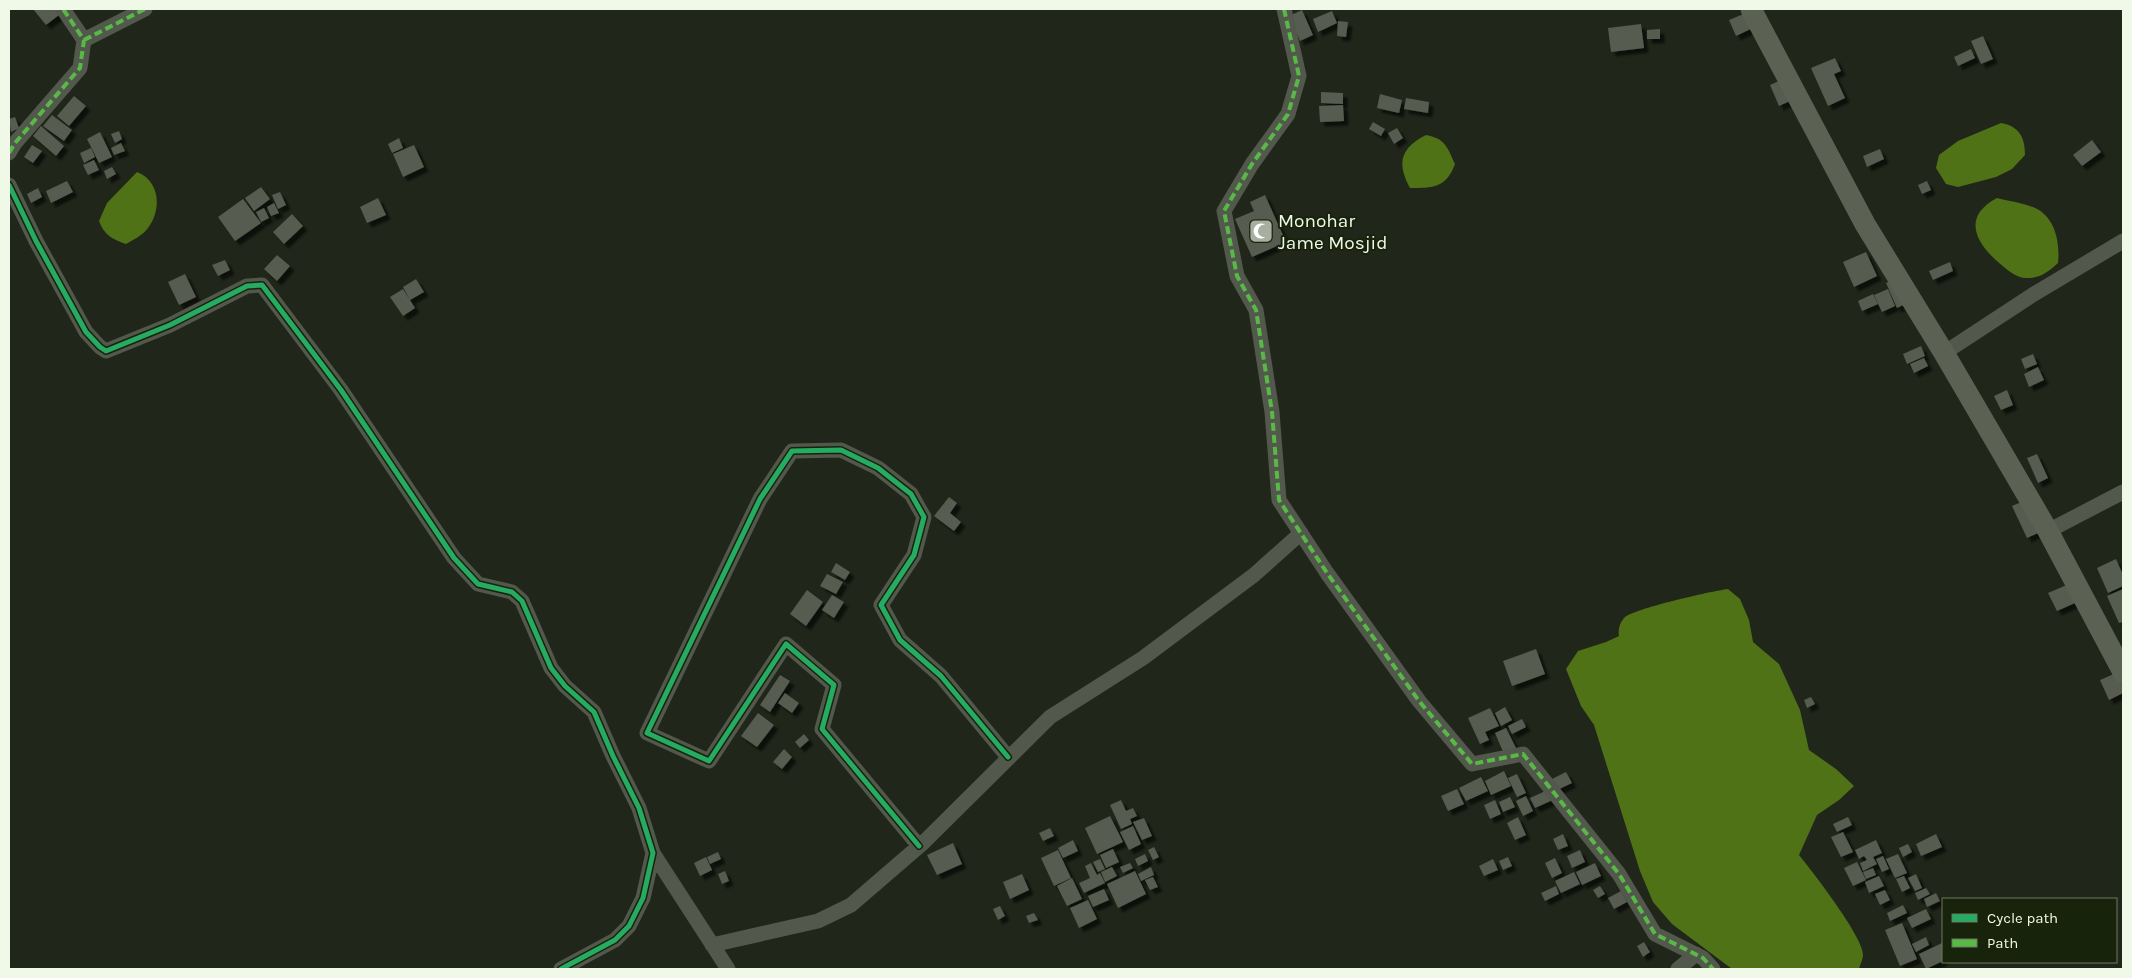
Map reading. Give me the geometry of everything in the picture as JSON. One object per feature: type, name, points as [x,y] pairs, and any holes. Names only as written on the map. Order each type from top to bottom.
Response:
[{"type":"street","points":[[9,153],[14,143],[80,68],[84,40],[63,9]]},
{"type":"street","points":[[84,40],[145,9]]},
{"type":"street","points":[[1284,9],[1299,76],[1288,114],[1252,164],[1224,211],[1237,276],[1256,310],[1272,412],[1279,500],[1327,573],[1419,700],[1472,764],[1524,754],[1619,874],[1655,934],[1703,958],[1713,969]]},
{"type":"street","points":[[1751,9],[1865,224],[1944,353],[2048,531],[2123,672]]},
{"type":"street","points":[[9,185],[86,332],[106,351],[170,324],[247,286],[262,285],[341,390],[454,558],[478,584],[512,592],[522,601],[550,668],[565,686],[594,712],[639,808],[654,853],[728,969]]},
{"type":"street","points":[[1944,353],[2034,294],[2123,241]]},
{"type":"street","points":[[919,846],[822,729],[834,684],[786,644],[709,761],[647,733],[760,500],[792,452],[841,450],[878,468],[911,494],[924,517],[914,555],[881,606],[900,640],[941,676],[1008,757]]},
{"type":"street","points":[[2048,531],[2123,492]]},
{"type":"street","points":[[712,945],[818,921],[851,905],[919,846],[1050,717],[1143,658],[1254,575],[1301,533]]},
{"type":"street","points":[[561,969],[615,940],[629,926],[642,898],[654,853]]},
{"type":"street","points":[[1678,969],[1696,954]]},
{"type":"shaded area","points":[[2001,123],[2007,124],[2020,133],[2024,143],[2025,155],[2012,169],[1996,177],[1958,187],[1946,184],[1936,168],[1939,155],[1958,141]]},
{"type":"shaded area","points":[[1426,135],[1442,141],[1448,148],[1455,164],[1447,178],[1438,185],[1425,188],[1410,188],[1403,171],[1403,157],[1411,145]]},
{"type":"shaded area","points":[[137,172],[145,176],[150,182],[154,189],[157,204],[148,228],[141,235],[126,244],[109,236],[103,230],[99,221],[107,203]]},
{"type":"shaded area","points":[[1997,198],[2025,204],[2045,215],[2056,234],[2058,263],[2041,275],[2033,278],[2024,278],[2012,273],[1990,254],[1978,237],[1976,221],[1979,213],[1986,205]]},
{"type":"shaded area","points":[[1728,589],[1740,599],[1749,620],[1753,642],[1779,664],[1800,710],[1809,750],[1836,769],[1854,786],[1839,800],[1817,815],[1799,855],[1847,920],[1855,934],[1863,955],[1859,969],[1732,969],[1672,924],[1653,902],[1640,871],[1594,725],[1581,706],[1566,669],[1578,651],[1619,636],[1621,622],[1630,614],[1673,601]]},
{"type":"building","points":[[33,9],[55,9],[59,15],[46,25]]},
{"type":"building","points":[[1302,10],[1313,35],[1300,41],[1289,16]]},
{"type":"building","points":[[1332,11],[1337,23],[1318,32],[1313,19]]},
{"type":"building","points":[[1751,11],[1757,26],[1736,36],[1729,20]]},
{"type":"building","points":[[1338,21],[1348,22],[1346,37],[1337,36]]},
{"type":"building","points":[[1641,24],[1644,48],[1611,52],[1608,28]]},
{"type":"building","points":[[1660,29],[1660,39],[1647,39],[1647,30]]},
{"type":"building","points":[[1983,36],[1993,59],[1981,64],[1971,41]]},
{"type":"building","points":[[1971,49],[1975,58],[1958,66],[1954,57]]},
{"type":"building","points":[[1835,58],[1841,71],[1834,74],[1845,98],[1828,106],[1811,68]]},
{"type":"building","points":[[1792,75],[1801,96],[1779,106],[1770,85]]},
{"type":"building","points":[[1321,92],[1343,93],[1343,104],[1321,103]]},
{"type":"building","points":[[1380,94],[1402,100],[1399,113],[1377,108]]},
{"type":"building","points":[[74,96],[86,106],[69,126],[57,116]]},
{"type":"building","points":[[1406,98],[1429,102],[1428,113],[1404,109]]},
{"type":"building","points":[[1343,105],[1344,121],[1320,122],[1319,106]]},
{"type":"building","points":[[52,115],[72,130],[64,141],[43,126]]},
{"type":"building","points":[[15,117],[19,128],[11,132],[9,119]]},
{"type":"building","points":[[1373,122],[1385,129],[1381,136],[1369,129]]},
{"type":"building","points":[[41,126],[64,146],[56,156],[33,136]]},
{"type":"building","points":[[1397,128],[1403,138],[1394,144],[1388,133]]},
{"type":"building","points":[[119,131],[122,139],[115,143],[111,134]]},
{"type":"building","points":[[100,132],[112,157],[99,163],[87,139]]},
{"type":"building","points":[[399,138],[403,148],[392,153],[388,144]]},
{"type":"building","points":[[2092,140],[2101,152],[2082,166],[2073,155]]},
{"type":"building","points":[[121,143],[125,151],[114,155],[111,148]]},
{"type":"building","points":[[32,145],[42,151],[33,163],[24,157]]},
{"type":"building","points":[[414,145],[424,167],[403,177],[393,154]]},
{"type":"building","points":[[91,148],[95,157],[84,163],[80,153]]},
{"type":"building","points":[[1880,149],[1884,159],[1867,167],[1863,156]]},
{"type":"building","points":[[94,160],[99,170],[88,175],[83,165]]},
{"type":"building","points":[[112,167],[116,174],[107,179],[104,171]]},
{"type":"building","points":[[67,181],[73,192],[51,203],[46,191]]},
{"type":"building","points":[[1927,181],[1931,190],[1922,194],[1918,185]]},
{"type":"building","points":[[261,187],[270,199],[254,211],[245,198]]},
{"type":"building","points":[[38,188],[42,197],[31,203],[27,194]]},
{"type":"building","points":[[280,192],[286,205],[278,209],[272,195]]},
{"type":"building","name":"Monohar Jame Mosjid","points":[[1265,195],[1286,242],[1252,257],[1235,219],[1254,211],[1250,202]]},
{"type":"building","points":[[378,198],[386,215],[367,223],[360,207]]},
{"type":"building","points":[[243,199],[261,223],[235,241],[218,217]]},
{"type":"building","points":[[274,203],[279,213],[271,216],[267,207]]},
{"type":"building","points":[[264,208],[269,218],[261,222],[256,212]]},
{"type":"building","points":[[292,214],[303,226],[284,244],[273,232]]},
{"type":"building","points":[[1866,252],[1877,276],[1854,287],[1843,262]]},
{"type":"building","points":[[277,255],[290,266],[277,281],[264,269]]},
{"type":"building","points":[[225,260],[230,270],[218,276],[212,265]]},
{"type":"building","points":[[1950,262],[1953,271],[1933,280],[1929,271]]},
{"type":"building","points":[[185,274],[196,297],[179,305],[168,282]]},
{"type":"building","points":[[1903,275],[1914,300],[1897,308],[1886,283]]},
{"type":"building","points":[[416,279],[424,292],[410,300],[403,287]]},
{"type":"building","points":[[403,289],[415,308],[403,316],[390,297]]},
{"type":"building","points":[[1888,289],[1895,306],[1882,312],[1874,295]]},
{"type":"building","points":[[1873,294],[1878,304],[1862,311],[1858,301]]},
{"type":"building","points":[[1921,346],[1925,356],[1907,364],[1903,354]]},
{"type":"building","points":[[2033,354],[2037,364],[2025,369],[2021,359]]},
{"type":"building","points":[[1924,358],[1928,366],[1914,373],[1910,364]]},
{"type":"building","points":[[2038,367],[2044,380],[2029,387],[2024,374]]},
{"type":"building","points":[[2007,390],[2013,405],[2001,410],[1994,396]]},
{"type":"building","points":[[2037,454],[2048,478],[2038,483],[2027,458]]},
{"type":"building","points":[[949,497],[957,503],[950,513],[961,522],[954,531],[934,516]]},
{"type":"building","points":[[2033,497],[2047,529],[2027,538],[2012,506]]},
{"type":"building","points":[[2116,559],[2123,575],[2123,586],[2108,593],[2097,568]]},
{"type":"building","points":[[836,563],[850,572],[845,580],[831,572]]},
{"type":"building","points":[[827,574],[843,582],[836,594],[820,586]]},
{"type":"building","points":[[2076,581],[2084,599],[2057,611],[2048,593]]},
{"type":"building","points":[[2123,589],[2123,622],[2119,623],[2107,596]]},
{"type":"building","points":[[807,590],[823,602],[806,626],[790,614]]},
{"type":"building","points":[[832,595],[844,602],[834,618],[822,610]]},
{"type":"building","points":[[1536,649],[1545,674],[1512,686],[1503,661]]},
{"type":"building","points":[[2123,670],[2123,693],[2109,700],[2100,680]]},
{"type":"building","points":[[780,675],[790,681],[770,712],[760,705]]},
{"type":"building","points":[[785,693],[799,703],[792,713],[778,703]]},
{"type":"building","points":[[1811,697],[1815,704],[1807,708],[1804,700]]},
{"type":"building","points":[[1505,707],[1512,720],[1501,726],[1495,713]]},
{"type":"building","points":[[1490,708],[1499,726],[1485,732],[1489,740],[1480,744],[1468,718]]},
{"type":"building","points":[[758,713],[774,725],[757,747],[741,736]]},
{"type":"building","points":[[1522,719],[1526,727],[1512,734],[1508,726]]},
{"type":"building","points":[[1506,728],[1516,748],[1504,754],[1495,733]]},
{"type":"building","points":[[804,734],[809,740],[800,748],[795,742]]},
{"type":"building","points":[[784,749],[792,757],[782,769],[773,762]]},
{"type":"building","points":[[1504,771],[1511,786],[1491,795],[1485,781]]},
{"type":"building","points":[[1566,772],[1572,783],[1555,791],[1550,780]]},
{"type":"building","points":[[1517,774],[1526,793],[1517,797],[1508,778]]},
{"type":"building","points":[[1481,777],[1488,791],[1466,801],[1459,788]]},
{"type":"building","points":[[1457,789],[1464,804],[1448,811],[1441,796]]},
{"type":"building","points":[[1550,789],[1555,799],[1535,808],[1530,798]]},
{"type":"building","points":[[1526,796],[1533,811],[1523,816],[1516,801]]},
{"type":"building","points":[[1510,797],[1515,807],[1503,812],[1499,802]]},
{"type":"building","points":[[1121,800],[1126,811],[1133,808],[1137,816],[1130,819],[1132,824],[1121,829],[1110,805]]},
{"type":"building","points":[[1495,800],[1501,814],[1490,819],[1484,805]]},
{"type":"building","points":[[1110,816],[1123,842],[1097,854],[1085,828]]},
{"type":"building","points":[[1518,817],[1526,835],[1515,840],[1507,823]]},
{"type":"building","points":[[1848,817],[1852,825],[1837,832],[1833,824]]},
{"type":"building","points":[[1144,818],[1152,836],[1142,840],[1133,822]]},
{"type":"building","points":[[1133,826],[1141,844],[1129,850],[1120,832]]},
{"type":"building","points":[[1050,828],[1054,836],[1043,841],[1039,833]]},
{"type":"building","points":[[1843,832],[1853,852],[1841,857],[1831,837]]},
{"type":"building","points":[[1563,834],[1568,846],[1558,850],[1553,839]]},
{"type":"building","points":[[1936,834],[1942,847],[1921,856],[1916,844]]},
{"type":"building","points":[[1073,840],[1078,851],[1063,858],[1058,848]]},
{"type":"building","points":[[1876,840],[1882,853],[1873,857],[1877,864],[1863,871],[1860,863],[1867,860],[1864,856],[1859,859],[1855,850]]},
{"type":"building","points":[[953,843],[962,864],[937,875],[927,855]]},
{"type":"building","points":[[1908,844],[1912,852],[1903,857],[1899,848]]},
{"type":"building","points":[[1154,847],[1159,857],[1153,860],[1148,850]]},
{"type":"building","points":[[1113,849],[1119,862],[1106,868],[1100,855]]},
{"type":"building","points":[[1058,850],[1071,878],[1054,886],[1041,858]]},
{"type":"building","points":[[1580,850],[1585,862],[1572,868],[1567,856]]},
{"type":"building","points":[[718,852],[721,859],[710,864],[707,857]]},
{"type":"building","points":[[1145,854],[1148,861],[1138,866],[1135,859]]},
{"type":"building","points":[[1898,854],[1907,873],[1895,878],[1886,859]]},
{"type":"building","points":[[1883,856],[1889,869],[1882,872],[1876,859]]},
{"type":"building","points":[[706,857],[712,870],[700,876],[694,863]]},
{"type":"building","points":[[1508,857],[1512,866],[1503,870],[1499,861]]},
{"type":"building","points":[[1555,858],[1562,873],[1552,878],[1545,863]]},
{"type":"building","points":[[1100,859],[1105,869],[1098,872],[1093,862]]},
{"type":"building","points":[[1493,859],[1498,870],[1484,876],[1479,866]]},
{"type":"building","points":[[1857,862],[1866,880],[1853,886],[1844,868]]},
{"type":"building","points":[[1091,863],[1097,875],[1100,873],[1105,883],[1084,893],[1079,883],[1090,878],[1085,866]]},
{"type":"building","points":[[1130,863],[1133,868],[1123,873],[1120,867]]},
{"type":"building","points":[[1595,863],[1601,876],[1582,885],[1576,872]]},
{"type":"building","points":[[1112,867],[1117,876],[1105,882],[1101,872]]},
{"type":"building","points":[[1151,867],[1154,875],[1141,881],[1138,874]]},
{"type":"building","points":[[1873,868],[1876,875],[1866,879],[1863,872]]},
{"type":"building","points":[[725,871],[729,881],[722,884],[718,874]]},
{"type":"building","points":[[1135,871],[1146,894],[1118,908],[1107,884]]},
{"type":"building","points":[[1574,872],[1580,884],[1561,893],[1555,881]]},
{"type":"building","points":[[1022,874],[1029,890],[1010,899],[1003,882]]},
{"type":"building","points":[[1916,874],[1922,888],[1915,891],[1908,878]]},
{"type":"building","points":[[1879,876],[1884,886],[1869,893],[1865,882]]},
{"type":"building","points":[[1904,876],[1910,888],[1902,892],[1896,879]]},
{"type":"building","points":[[1153,877],[1158,887],[1150,890],[1145,880]]},
{"type":"building","points":[[1072,878],[1082,899],[1067,906],[1057,886]]},
{"type":"building","points":[[1556,886],[1559,894],[1545,901],[1541,893]]},
{"type":"building","points":[[1600,886],[1605,894],[1598,898],[1593,890]]},
{"type":"building","points":[[1926,888],[1930,894],[1918,900],[1915,893]]},
{"type":"building","points":[[1104,889],[1109,900],[1093,907],[1088,896]]},
{"type":"building","points":[[1885,890],[1890,900],[1880,905],[1875,894]]},
{"type":"building","points":[[1621,891],[1627,902],[1614,909],[1608,898]]},
{"type":"building","points":[[1936,893],[1940,901],[1927,907],[1924,899]]},
{"type":"building","points":[[1088,900],[1097,919],[1079,928],[1070,908]]},
{"type":"building","points":[[1903,905],[1907,913],[1890,921],[1887,913]]},
{"type":"building","points":[[1000,906],[1005,916],[998,920],[993,909]]},
{"type":"building","points":[[1926,909],[1931,919],[1912,928],[1907,918]]},
{"type":"building","points":[[1034,913],[1038,920],[1029,923],[1026,916]]},
{"type":"building","points":[[1902,923],[1917,959],[1900,966],[1885,930]]},
{"type":"building","points":[[1926,937],[1929,945],[1916,952],[1912,944]]},
{"type":"building","points":[[1644,942],[1650,952],[1643,957],[1637,946]]},
{"type":"building","points":[[1942,943],[1942,961],[1926,969],[1919,954]]},
{"type":"marked path","points":[[9,153],[15,143],[80,68],[84,40],[63,9]]},
{"type":"marked path","points":[[84,40],[145,9]]},
{"type":"marked path","points":[[1284,9],[1299,76],[1288,114],[1252,164],[1224,211],[1237,276],[1256,310],[1272,412],[1279,500],[1327,573],[1419,701],[1472,764],[1523,754],[1619,874],[1655,934],[1703,958],[1713,969]]},
{"type":"cycle path","points":[[9,185],[36,241],[86,332],[106,351],[170,325],[247,286],[262,285],[341,390],[454,558],[478,584],[512,592],[522,601],[551,668],[565,686],[594,712],[639,808],[653,853],[643,898],[629,926],[615,940],[561,969]]},
{"type":"cycle path","points":[[919,846],[822,729],[834,685],[786,644],[709,761],[647,733],[760,499],[792,451],[841,450],[878,468],[911,494],[924,517],[914,555],[881,605],[900,640],[941,676],[1008,757]]},
{"type":"place","name":"Monohar Jame Mosjid","points":[[1261,231]]}]
